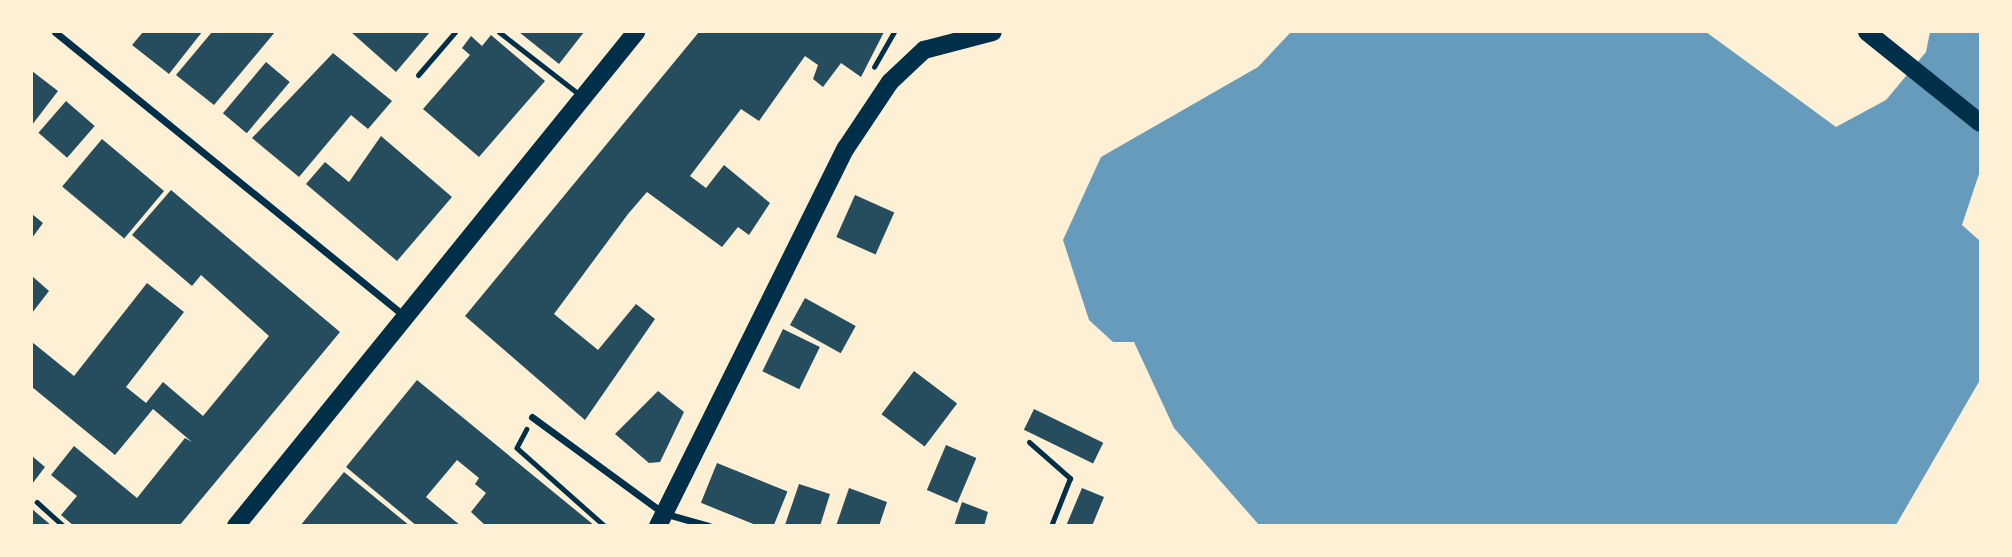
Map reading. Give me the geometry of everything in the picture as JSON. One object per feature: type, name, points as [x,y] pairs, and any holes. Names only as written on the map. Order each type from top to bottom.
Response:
[{"type":"main road","points":[[236,526],[636,32]]},
{"type":"main road","points":[[660,519],[846,148],[906,62],[963,35],[993,32]]},
{"type":"main road","points":[[1867,32],[1980,123]]},
{"type":"street","points":[[55,32],[406,316]]},
{"type":"street","points":[[532,418],[660,519],[709,526]]},
{"type":"lane","points":[[418,75],[455,32]]},
{"type":"lane","points":[[499,32],[582,97]]},
{"type":"lane","points":[[1029,442],[1070,478],[1051,526]]},
{"type":"path","points":[[872,70],[894,32]]},
{"type":"path","points":[[532,418],[517,448],[605,526]]},
{"type":"path","points":[[37,502],[64,526]]},
{"type":"water","points":[[1291,32],[1706,32],[1836,127],[1886,100],[1926,52],[1930,32],[1980,32],[1980,171],[1962,225],[1980,241],[1980,380],[1896,525],[1259,525],[1174,428],[1134,342],[1113,342],[1089,320],[1063,240],[1101,157],[1258,67]]},
{"type":"building","points":[[143,32],[202,32],[169,74],[132,45]]},
{"type":"building","points":[[212,32],[275,32],[214,105],[176,75]]},
{"type":"building","points":[[351,32],[430,32],[396,72]]},
{"type":"building","points":[[519,32],[584,32],[559,64]]},
{"type":"building","points":[[699,32],[884,32],[861,77],[841,63],[823,87],[813,79],[818,65],[805,56],[759,121],[741,109],[690,176],[706,188],[724,165],[770,203],[749,235],[738,227],[722,247],[647,192],[628,214],[554,314],[598,350],[636,304],[655,319],[585,420],[465,316]]},
{"type":"building","points":[[491,35],[545,81],[479,157],[423,109],[470,55],[462,48],[471,36],[482,46]]},
{"type":"building","points":[[333,53],[392,101],[368,129],[351,115],[299,177],[252,138]]},
{"type":"building","points":[[266,62],[290,82],[247,133],[223,113]]},
{"type":"building","points":[[32,71],[58,91],[32,125]]},
{"type":"building","points":[[66,101],[95,126],[67,158],[38,133]]},
{"type":"building","points":[[381,136],[452,197],[397,261],[306,184],[325,162],[349,182]]},
{"type":"building","points":[[102,139],[164,191],[124,239],[62,186]]},
{"type":"building","points":[[171,190],[340,332],[179,526],[74,526],[61,515],[77,496],[51,475],[74,446],[137,498],[185,438],[192,442],[153,409],[115,455],[32,387],[32,342],[74,376],[147,283],[184,312],[126,387],[146,403],[163,382],[203,416],[269,336],[201,275],[192,286],[132,235]]},
{"type":"building","points":[[855,195],[894,212],[876,255],[836,237]]},
{"type":"building","points":[[32,214],[43,223],[32,238]]},
{"type":"building","points":[[32,276],[49,291],[32,313]]},
{"type":"building","points":[[805,298],[856,326],[841,353],[790,325]]},
{"type":"building","points":[[783,329],[820,347],[799,389],[762,371]]},
{"type":"building","points":[[914,371],[957,403],[925,447],[882,414]]},
{"type":"building","points":[[417,380],[595,526],[486,526],[471,512],[486,493],[475,484],[479,478],[457,460],[426,497],[461,526],[417,526],[346,467]]},
{"type":"building","points":[[658,391],[684,412],[660,462],[649,463],[615,434]]},
{"type":"building","points":[[1034,409],[1103,443],[1093,463],[1024,430]]},
{"type":"building","points":[[946,445],[976,458],[957,503],[927,490]]},
{"type":"building","points":[[32,456],[45,467],[32,484]]},
{"type":"building","points":[[717,463],[787,491],[774,526],[758,526],[701,503]]},
{"type":"building","points":[[344,472],[410,526],[300,526]]},
{"type":"building","points":[[799,484],[830,494],[820,526],[785,525]]},
{"type":"building","points":[[849,488],[887,502],[879,526],[836,526]]},
{"type":"building","points":[[1082,488],[1104,497],[1092,526],[1066,526]]},
{"type":"building","points":[[962,502],[988,512],[984,526],[954,526]]},
{"type":"building","points":[[32,509],[52,526],[32,526]]}]
